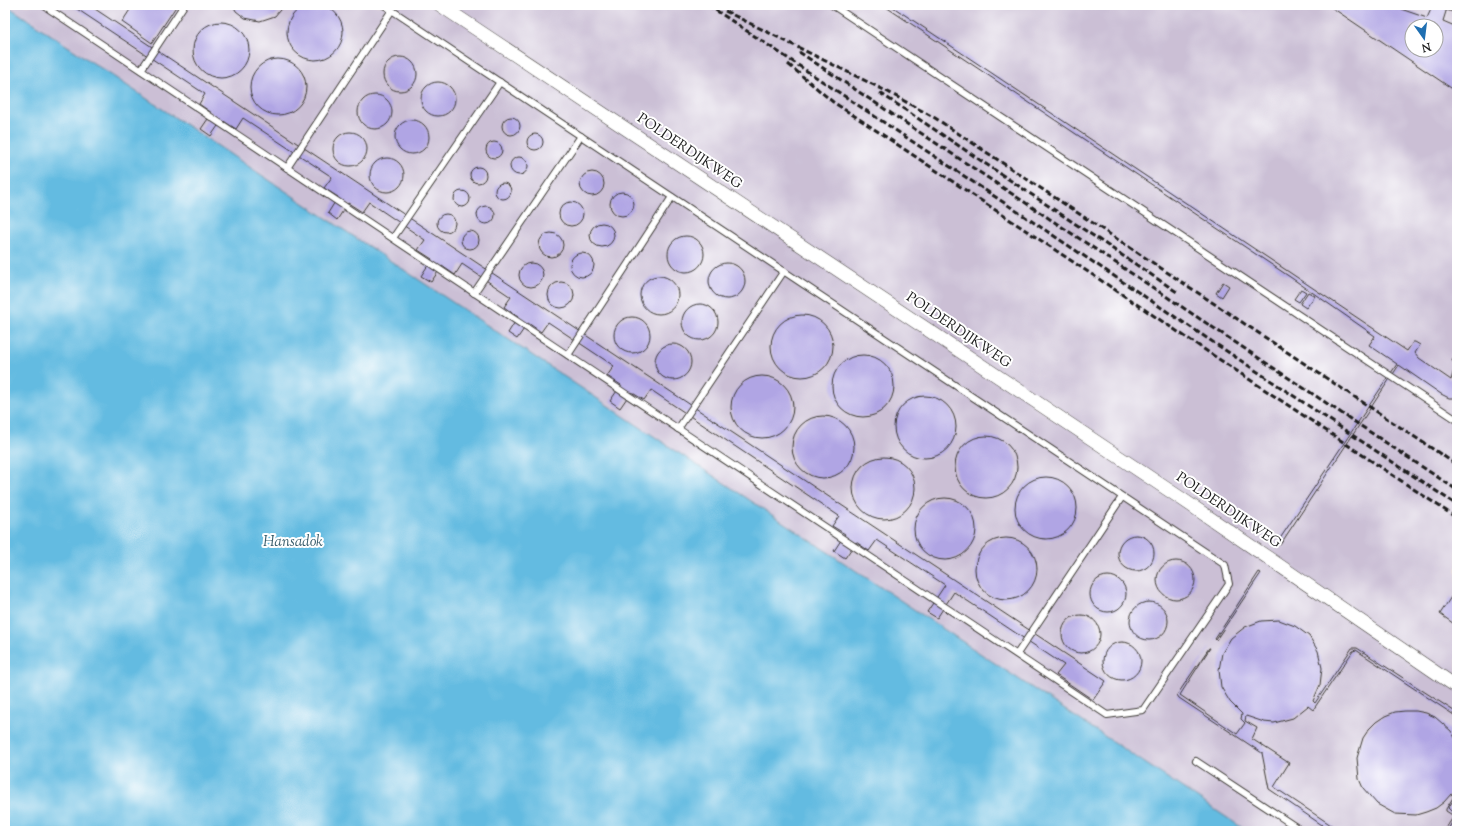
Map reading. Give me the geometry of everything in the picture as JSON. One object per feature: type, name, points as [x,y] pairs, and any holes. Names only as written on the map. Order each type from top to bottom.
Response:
[{"type":"street","name":"POLDERDIJKWEG","points":[[440,5],[1182,499],[1457,688]]},
{"type":"lane","points":[[43,5],[1017,654],[1107,716],[1143,710],[1229,584],[1225,565],[384,5]]},
{"type":"lane","points":[[141,70],[184,5]]},
{"type":"lane","points":[[832,5],[1457,420]]},
{"type":"lane","points":[[1441,5],[1457,9]]},
{"type":"lane","points":[[287,168],[392,10]]},
{"type":"lane","points":[[393,238],[500,82]]},
{"type":"lane","points":[[474,293],[581,136]]},
{"type":"lane","points":[[568,355],[672,197]]},
{"type":"lane","points":[[678,429],[784,271]]},
{"type":"lane","points":[[1017,654],[1122,497]]},
{"type":"lane","points":[[1196,761],[1302,831]]},
{"type":"shaded area","points":[[6,5],[1457,5],[1457,831],[1247,831]]},
{"type":"water","name":"Hansadok","points":[[6,5],[1247,831],[5,831]]},
{"type":"building","points":[[315,4],[326,6],[335,12],[341,21],[343,32],[341,43],[335,52],[326,58],[315,60],[304,58],[295,52],[289,43],[287,32],[289,21],[295,12],[304,6]]},
{"type":"building","points":[[71,5],[89,5],[1106,681],[1093,700],[1056,675],[1064,665],[954,592],[937,618],[927,612],[945,585],[877,540],[869,551],[856,542],[845,558],[834,551],[845,534],[832,526],[839,516],[651,390],[644,400],[631,392],[620,408],[610,401],[621,385],[607,376],[614,366],[548,322],[541,332],[528,323],[517,339],[508,333],[518,317],[504,307],[511,297],[462,264],[455,275],[442,266],[431,282],[421,276],[432,259],[418,250],[425,240],[369,202],[362,212],[348,203],[337,220],[328,213],[338,197],[324,188],[332,177],[243,118],[236,129],[222,120],[211,136],[201,129],[212,113],[199,104],[205,94]]},
{"type":"building","points":[[133,5],[177,5],[152,43],[122,22]]},
{"type":"building","points":[[233,5],[284,5],[275,16],[260,21],[245,18],[236,11]]},
{"type":"building","points":[[883,5],[890,5],[1407,351],[1413,342],[1420,345],[1415,353],[1419,358],[1451,380],[1456,363],[1452,361],[1457,349],[1457,396],[1454,398],[1449,398],[1441,394],[1399,365],[1280,545],[1277,543],[1397,364],[1369,345],[1375,336],[1293,279]]},
{"type":"building","points":[[1328,5],[1393,5],[1427,18],[1404,18],[1404,56]]},
{"type":"building","points":[[1433,5],[1448,5],[1444,18],[1427,18]]},
{"type":"building","points":[[1444,21],[1457,27],[1457,92],[1407,58],[1444,58]]},
{"type":"building","points":[[215,22],[227,22],[237,26],[245,34],[249,44],[249,56],[245,66],[237,74],[227,78],[215,78],[205,74],[197,66],[193,56],[193,44],[197,34],[205,26]]},
{"type":"building","points":[[397,57],[403,57],[412,62],[416,68],[416,80],[412,86],[403,91],[397,91],[388,86],[383,77],[383,71],[388,62]]},
{"type":"building","points":[[272,59],[284,59],[294,63],[302,71],[306,81],[306,93],[302,103],[294,111],[284,115],[272,115],[262,111],[254,103],[250,93],[250,81],[254,71],[262,63]]},
{"type":"building","points":[[435,82],[441,82],[450,87],[454,93],[454,105],[450,111],[441,116],[435,116],[426,111],[421,102],[421,96],[426,87]]},
{"type":"building","points":[[375,95],[381,96],[387,100],[391,106],[391,118],[387,124],[381,128],[375,129],[369,128],[363,124],[359,118],[358,112],[359,106],[363,100],[369,96]]},
{"type":"building","points":[[511,117],[517,120],[520,126],[517,132],[511,135],[505,132],[502,126],[505,120]]},
{"type":"building","points":[[409,120],[415,120],[424,125],[428,131],[428,143],[424,149],[415,154],[409,154],[400,149],[395,140],[395,134],[400,125]]},
{"type":"building","points":[[350,132],[356,133],[362,137],[366,143],[366,155],[362,161],[356,165],[350,166],[344,165],[338,161],[334,155],[333,149],[334,143],[338,137],[344,133]]},
{"type":"building","points":[[532,134],[538,134],[543,139],[541,148],[538,150],[532,150],[527,145],[527,139]]},
{"type":"building","points":[[491,142],[497,142],[502,147],[500,156],[497,158],[491,158],[486,153],[486,147]]},
{"type":"building","points":[[519,157],[525,160],[528,166],[525,172],[519,175],[513,172],[510,166],[513,160]]},
{"type":"building","points":[[384,158],[390,158],[399,163],[403,169],[403,181],[399,187],[390,192],[384,192],[375,187],[370,178],[370,172],[375,163]]},
{"type":"building","points":[[475,167],[481,167],[486,172],[484,181],[481,183],[475,183],[470,178],[470,172]]},
{"type":"building","points":[[587,172],[597,172],[604,179],[604,189],[597,196],[587,196],[580,189],[580,179]]},
{"type":"building","points":[[500,183],[506,183],[511,188],[509,197],[506,199],[500,199],[495,194],[495,188]]},
{"type":"building","points":[[459,191],[465,191],[470,196],[468,205],[465,207],[459,207],[454,202],[454,196]]},
{"type":"building","points":[[617,192],[627,192],[634,199],[634,209],[627,216],[617,216],[610,209],[610,199]]},
{"type":"building","points":[[571,202],[580,205],[583,214],[580,223],[571,226],[562,223],[559,214],[562,205]]},
{"type":"building","points":[[486,206],[492,209],[495,215],[492,221],[486,224],[480,221],[477,215],[480,209]]},
{"type":"building","points":[[446,214],[452,217],[455,223],[452,229],[446,232],[440,229],[437,223],[440,217]]},
{"type":"building","points":[[602,223],[611,226],[614,235],[611,244],[602,247],[593,244],[590,235],[593,226]]},
{"type":"building","points":[[470,231],[476,234],[479,240],[476,246],[470,249],[464,246],[461,240],[464,234]]},
{"type":"building","points":[[546,233],[556,233],[563,240],[563,250],[556,257],[546,257],[539,250],[539,240]]},
{"type":"building","points":[[690,236],[699,241],[703,247],[703,261],[699,267],[690,272],[682,272],[673,267],[669,261],[668,250],[673,241],[679,237]]},
{"type":"building","points":[[582,253],[591,256],[594,265],[591,274],[582,277],[573,274],[570,265],[573,256]]},
{"type":"building","points":[[526,263],[536,263],[543,270],[543,280],[536,287],[526,287],[519,280],[519,270]]},
{"type":"building","points":[[731,263],[740,268],[744,274],[744,288],[740,294],[731,299],[723,299],[714,294],[710,288],[709,277],[714,268],[720,264]]},
{"type":"building","points":[[659,276],[669,279],[675,285],[678,295],[675,305],[669,311],[659,314],[649,311],[643,305],[640,295],[643,285],[649,279]]},
{"type":"building","points":[[561,282],[570,286],[574,295],[570,304],[561,308],[552,304],[548,295],[552,286]]},
{"type":"building","points":[[1223,282],[1229,286],[1222,297],[1216,293]]},
{"type":"building","points":[[1301,289],[1306,292],[1299,302],[1294,299]]},
{"type":"building","points":[[1308,292],[1315,296],[1306,308],[1300,304]]},
{"type":"building","points":[[703,304],[713,309],[717,315],[717,329],[713,335],[707,339],[697,340],[687,335],[683,329],[682,319],[687,309],[693,305]]},
{"type":"building","points":[[802,315],[814,317],[824,324],[831,334],[833,346],[831,358],[824,368],[814,375],[802,377],[790,375],[780,368],[773,358],[771,346],[773,334],[780,324],[790,317]]},
{"type":"building","points":[[636,317],[645,322],[649,328],[649,342],[645,348],[636,353],[628,353],[619,348],[615,342],[614,331],[619,322],[625,318]]},
{"type":"building","points":[[677,344],[686,349],[690,355],[690,369],[686,375],[677,380],[669,380],[660,375],[656,369],[655,358],[660,349],[666,345]]},
{"type":"building","points":[[857,355],[869,355],[885,364],[892,374],[894,386],[892,398],[885,408],[869,417],[857,417],[846,412],[837,403],[832,392],[832,380],[837,369],[846,360]]},
{"type":"building","points":[[756,376],[768,376],[784,385],[791,395],[793,407],[791,419],[784,429],[768,438],[756,438],[745,433],[736,424],[731,413],[731,401],[736,390],[745,381]]},
{"type":"building","points":[[925,396],[937,398],[947,405],[954,415],[956,427],[954,439],[947,449],[937,456],[925,458],[913,456],[903,449],[896,439],[894,427],[896,415],[903,405],[913,398]]},
{"type":"building","points":[[817,416],[829,416],[845,425],[852,435],[854,447],[852,459],[845,469],[829,478],[817,478],[806,473],[797,464],[792,453],[792,441],[797,430],[806,421]]},
{"type":"building","points":[[986,436],[998,438],[1008,445],[1015,455],[1017,467],[1015,479],[1008,489],[998,496],[986,498],[974,496],[964,489],[957,479],[955,467],[957,455],[964,445],[974,438]]},
{"type":"building","points":[[878,457],[890,457],[906,466],[913,476],[915,488],[913,500],[906,510],[890,519],[878,519],[867,514],[858,505],[853,494],[853,482],[858,471],[867,462]]},
{"type":"building","points":[[1040,477],[1052,477],[1068,486],[1075,496],[1077,508],[1075,520],[1068,530],[1052,539],[1040,539],[1029,534],[1020,525],[1015,514],[1015,502],[1020,491],[1029,482]]},
{"type":"building","points":[[939,498],[951,498],[967,507],[974,517],[976,529],[974,541],[967,551],[951,560],[939,560],[928,555],[919,546],[914,535],[914,523],[919,512],[928,503]]},
{"type":"building","points":[[1140,535],[1149,540],[1153,546],[1153,560],[1149,566],[1140,571],[1132,571],[1123,566],[1119,560],[1118,549],[1123,540],[1129,536]]},
{"type":"building","points":[[1000,538],[1012,538],[1028,547],[1035,557],[1037,569],[1035,581],[1028,591],[1012,600],[1000,600],[989,595],[980,586],[975,575],[975,563],[980,552],[989,543]]},
{"type":"building","points":[[1176,561],[1189,567],[1195,580],[1189,593],[1176,599],[1163,593],[1157,580],[1163,567]]},
{"type":"building","points":[[1259,572],[1261,573],[1216,640],[1215,639]]},
{"type":"building","points":[[1112,576],[1121,581],[1125,587],[1125,601],[1121,607],[1112,612],[1104,612],[1095,607],[1091,601],[1090,590],[1095,581],[1101,577]]},
{"type":"building","points":[[1451,597],[1457,602],[1457,626],[1440,614]]},
{"type":"building","points":[[1149,602],[1162,608],[1168,621],[1162,634],[1149,640],[1136,634],[1130,621],[1136,608]]},
{"type":"building","points":[[1081,615],[1091,618],[1097,624],[1100,634],[1097,644],[1091,650],[1081,653],[1071,650],[1065,644],[1062,634],[1065,624],[1071,618]]},
{"type":"building","points":[[1279,620],[1295,626],[1309,636],[1318,651],[1322,668],[1320,685],[1313,701],[1315,703],[1352,648],[1357,648],[1457,713],[1457,717],[1356,650],[1353,651],[1313,710],[1308,706],[1293,718],[1274,723],[1264,722],[1246,716],[1245,721],[1257,728],[1252,739],[1289,763],[1274,787],[1340,831],[1319,831],[1322,825],[1269,789],[1262,753],[1179,698],[1177,695],[1210,648],[1180,695],[1237,734],[1245,723],[1241,719],[1242,714],[1230,702],[1221,687],[1219,670],[1222,653],[1231,638],[1245,627],[1261,621]]},
{"type":"building","points":[[1122,642],[1135,648],[1141,661],[1135,674],[1122,680],[1109,674],[1103,661],[1109,648]]},
{"type":"building","points":[[1405,711],[1426,713],[1435,717],[1451,731],[1457,741],[1457,795],[1448,808],[1456,816],[1447,831],[1444,831],[1454,816],[1446,811],[1454,796],[1451,794],[1436,808],[1426,812],[1416,815],[1395,814],[1377,804],[1363,788],[1359,779],[1357,758],[1363,738],[1369,729],[1385,716],[1395,712]]},
{"type":"railway","points":[[708,5],[1457,505]]},
{"type":"railway","points":[[725,11],[888,92],[935,118],[1457,465]]},
{"type":"railway","points":[[799,52],[1457,490]]},
{"type":"railway","points":[[788,64],[833,102],[1457,518]]},
{"type":"railway","points":[[880,93],[1177,292]]}]
